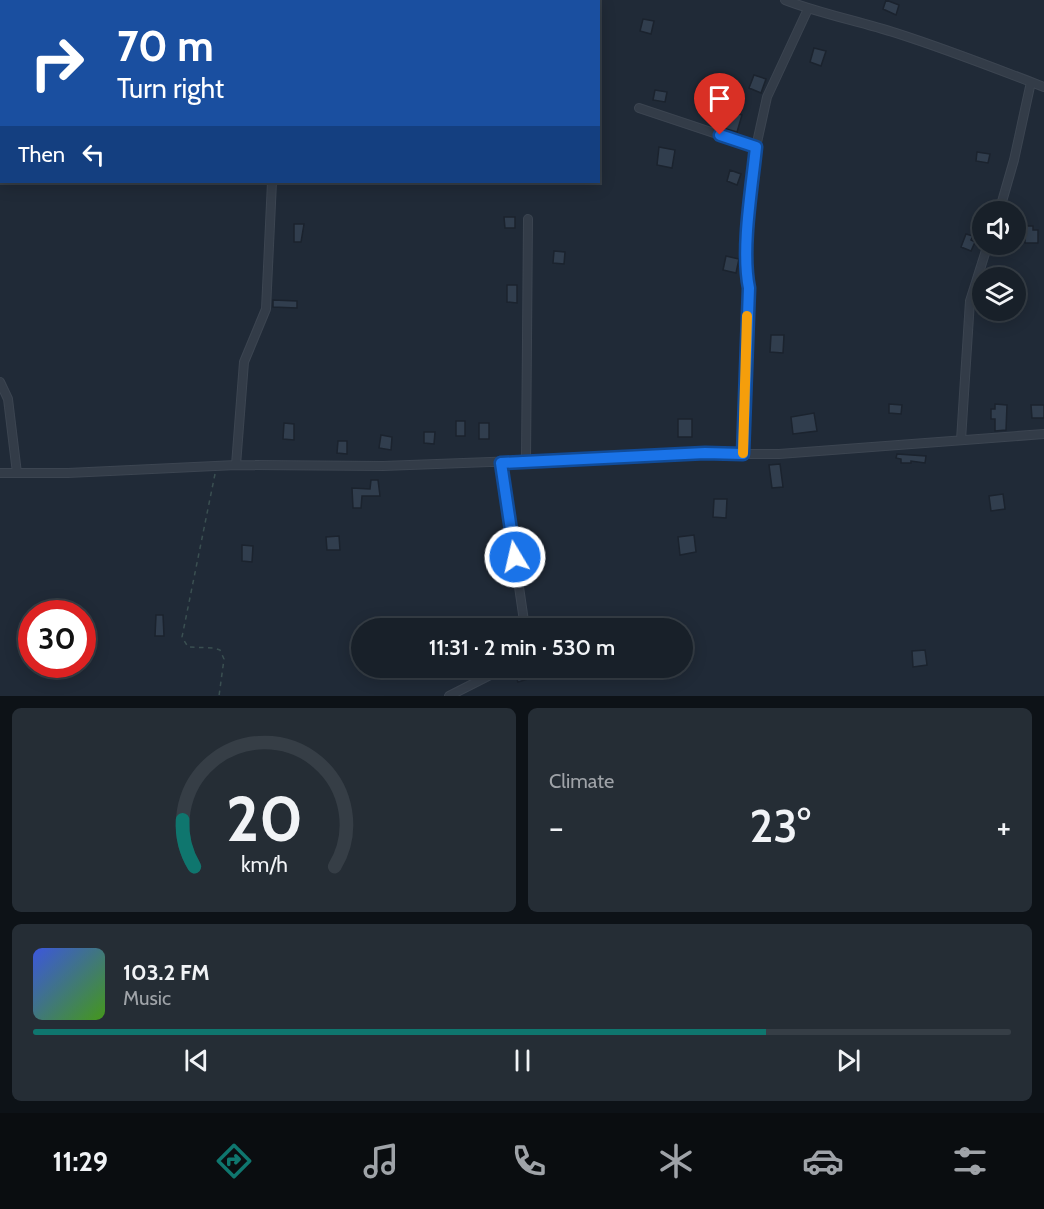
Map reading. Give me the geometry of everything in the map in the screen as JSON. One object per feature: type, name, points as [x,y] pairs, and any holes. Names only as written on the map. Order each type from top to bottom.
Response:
[{"type":"street","points":[[785,0],[808,9],[894,32],[1044,87]]},
{"type":"street","points":[[743,454],[749,288],[746,273],[756,147],[767,97],[808,9]]},
{"type":"street","points":[[1002,201],[1014,160],[1031,82]]},
{"type":"street","points":[[639,108],[756,147]]},
{"type":"street","points":[[236,465],[244,362],[266,309],[272,183]]},
{"type":"street","points":[[526,461],[528,219]]},
{"type":"street","points":[[961,440],[970,301],[985,255]]},
{"type":"street","points":[[0,382],[8,399],[17,472]]},
{"type":"street","points":[[0,472],[68,473],[236,465],[383,466],[705,453],[779,454],[1044,434]]},
{"type":"street","points":[[501,463],[524,618]]},
{"type":"street","points":[[449,696],[484,678]]},
{"type":"path","points":[[216,466],[182,638],[188,647],[220,650],[224,659],[219,696]]},
{"type":"building","points":[[886,0],[899,5],[896,15],[883,9]]},
{"type":"building","points":[[643,19],[654,21],[651,34],[640,31]]},
{"type":"building","points":[[814,48],[826,51],[821,66],[810,62]]},
{"type":"building","points":[[754,75],[766,79],[761,93],[749,88]]},
{"type":"building","points":[[655,90],[667,92],[665,102],[653,100]]},
{"type":"building","points":[[728,111],[742,115],[737,132],[723,128]]},
{"type":"building","points":[[659,147],[675,150],[672,168],[657,165]]},
{"type":"building","points":[[977,152],[990,154],[988,163],[976,161]]},
{"type":"building","points":[[730,170],[741,174],[737,185],[727,181]]},
{"type":"building","points":[[504,217],[515,217],[515,228],[505,228]]},
{"type":"building","points":[[294,224],[304,224],[301,242],[294,242]]},
{"type":"building","points":[[1026,226],[1033,226],[1033,230],[1038,230],[1038,243],[1026,243]]},
{"type":"building","points":[[966,234],[972,236],[971,251],[961,247]]},
{"type":"building","points":[[554,251],[565,252],[564,264],[553,263]]},
{"type":"building","points":[[726,256],[739,259],[736,273],[723,270]]},
{"type":"building","points":[[507,285],[517,285],[517,303],[507,302]]},
{"type":"building","points":[[273,300],[297,301],[297,308],[273,307]]},
{"type":"building","points":[[771,335],[784,335],[783,353],[770,352]]},
{"type":"building","points":[[889,404],[902,405],[901,414],[889,413]]},
{"type":"building","points":[[995,404],[1007,405],[1006,430],[995,431],[995,419],[991,419],[991,409],[995,409]]},
{"type":"building","points":[[1031,405],[1044,405],[1044,418],[1032,418]]},
{"type":"building","points":[[814,413],[817,431],[793,434],[791,417]]},
{"type":"building","points":[[678,419],[692,419],[692,437],[678,437]]},
{"type":"building","points":[[456,421],[465,421],[465,436],[456,436]]},
{"type":"building","points":[[284,423],[294,424],[294,440],[283,439]]},
{"type":"building","points":[[479,423],[489,423],[489,439],[479,439]]},
{"type":"building","points":[[424,432],[435,432],[434,444],[424,443]]},
{"type":"building","points":[[381,435],[392,437],[391,450],[379,448]]},
{"type":"building","points":[[338,441],[347,441],[347,454],[337,453]]},
{"type":"building","points":[[897,454],[926,456],[925,463],[911,461],[911,463],[901,463],[901,459],[896,458]]},
{"type":"building","points":[[780,464],[783,487],[772,488],[769,465]]},
{"type":"building","points":[[371,480],[378,480],[380,496],[362,496],[361,508],[353,508],[352,488],[370,489]]},
{"type":"building","points":[[1003,494],[1005,509],[991,511],[989,496]]},
{"type":"building","points":[[714,499],[727,499],[726,518],[713,517]]},
{"type":"building","points":[[694,535],[696,552],[680,555],[678,537]]},
{"type":"building","points":[[339,536],[340,550],[327,550],[326,537]]},
{"type":"building","points":[[242,545],[253,546],[252,562],[242,561]]},
{"type":"building","points":[[156,615],[163,615],[164,636],[155,636]]},
{"type":"building","points":[[925,650],[927,665],[913,667],[912,651]]},
{"type":"building","points":[[517,678],[531,678],[518,682]]},
{"type":"slow traffic","points":[[743,453],[747,316]]},
{"type":"route","points":[[515,557],[501,463],[705,453],[743,454],[745,348],[749,288],[746,273],[756,147],[720,135]]}]
